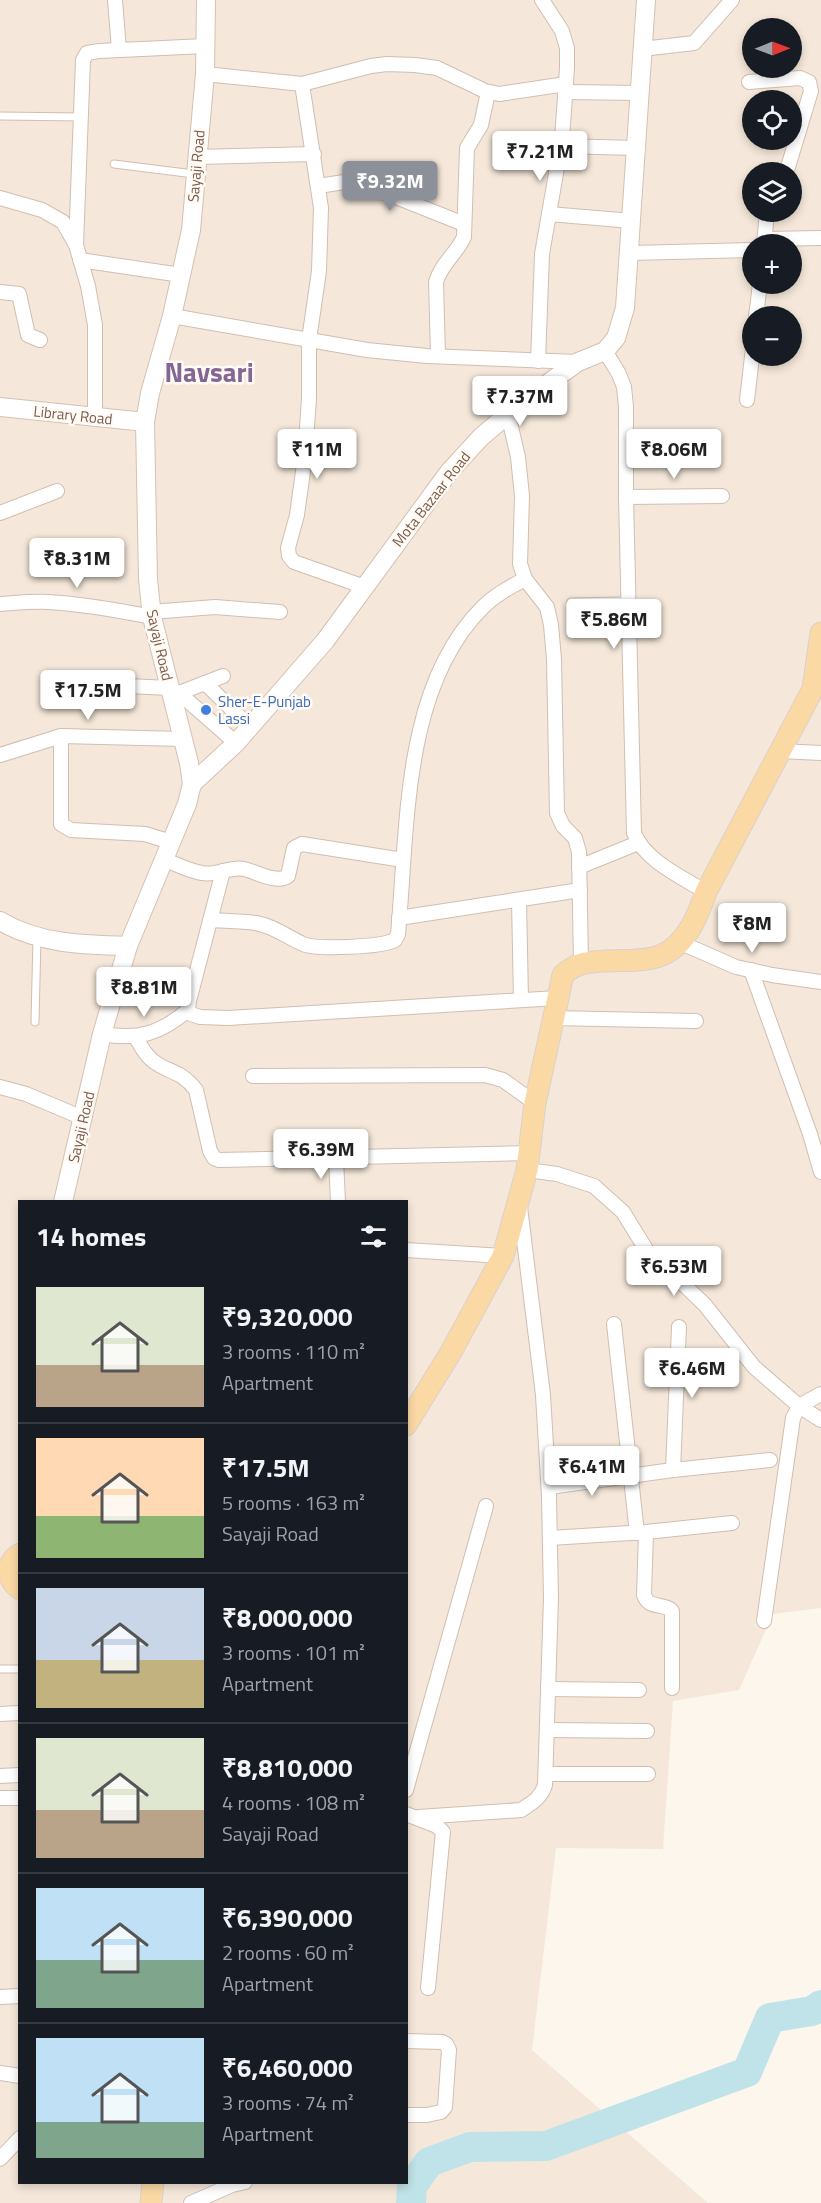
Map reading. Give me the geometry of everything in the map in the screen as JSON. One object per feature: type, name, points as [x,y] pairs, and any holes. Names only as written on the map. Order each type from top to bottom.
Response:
[{"type":"main road","points":[[408,1422],[451,1352],[503,1256],[527,1162],[535,1103],[563,975],[573,965],[637,960],[662,955],[679,942],[697,919],[706,892],[813,689],[821,633]]},
{"type":"main road","points":[[11,1585],[9,1568],[14,1554]]},
{"type":"main road","points":[[151,2203],[153,2184]]},
{"type":"street","points":[[115,0],[119,50]]},
{"type":"street","name":"Sayaji Road","points":[[63,1200],[102,1034],[128,946],[187,804],[192,784],[174,692],[152,615],[148,579],[145,422],[150,393],[172,316],[191,230],[205,74],[206,0]]},
{"type":"street","points":[[538,361],[540,281],[561,146],[567,48],[562,31],[542,0]]},
{"type":"street","points":[[645,0],[625,308],[616,338],[605,351],[624,387],[634,833],[638,843],[667,868],[706,892]]},
{"type":"street","points":[[642,49],[694,43],[732,0]]},
{"type":"street","points":[[76,245],[83,60],[87,53],[205,46]]},
{"type":"street","points":[[205,74],[302,84],[371,66],[415,64],[437,68],[488,92],[499,94],[566,88],[640,93]]},
{"type":"street","points":[[749,82],[801,78],[809,82],[811,91],[790,162]]},
{"type":"street","points":[[302,84],[321,208],[319,271],[309,340],[309,398],[305,457],[297,515],[288,548],[289,556],[294,562],[365,587]]},
{"type":"street","points":[[438,356],[436,282],[438,273],[464,237],[466,148],[482,125],[488,92]]},
{"type":"street","points":[[561,146],[636,148]]},
{"type":"street","points":[[196,166],[314,154]]},
{"type":"street","points":[[318,186],[351,181],[361,183],[464,224]]},
{"type":"street","points":[[0,198],[42,210],[63,222],[76,245],[95,325],[95,417]]},
{"type":"street","points":[[549,214],[632,221]]},
{"type":"street","points":[[802,239],[821,238]]},
{"type":"street","points":[[630,253],[742,250]]},
{"type":"street","points":[[80,260],[181,274]]},
{"type":"street","points":[[0,292],[19,294],[28,335],[40,340]]},
{"type":"street","points":[[172,316],[367,350],[438,356],[578,362]]},
{"type":"street","name":"Mota Bazaar Road","points":[[192,784],[236,743],[326,641],[449,472],[481,437],[526,399],[578,362],[605,351]]},
{"type":"street","points":[[747,400],[751,366]]},
{"type":"street","name":"Library Road","points":[[0,407],[145,422]]},
{"type":"street","points":[[508,414],[518,457],[522,496],[520,564],[525,579],[547,607],[551,625],[554,659],[557,813],[563,826],[575,838],[579,852],[581,964]]},
{"type":"street","points":[[0,513],[57,491]]},
{"type":"street","points":[[626,496],[722,496]]},
{"type":"street","points":[[210,920],[258,923],[305,945],[322,947],[389,944],[395,940],[398,934],[403,860],[419,731],[427,700],[440,669],[468,624],[484,605],[525,579]]},
{"type":"street","points":[[0,604],[46,602],[152,615],[215,607],[280,612]]},
{"type":"street","points":[[84,684],[174,692],[223,676]]},
{"type":"street","points":[[205,683],[250,727]]},
{"type":"street","points":[[174,692],[236,743]]},
{"type":"street","points":[[0,755],[61,736],[182,739]]},
{"type":"street","points":[[61,736],[62,824],[71,830],[145,834],[171,842]]},
{"type":"street","points":[[780,751],[821,753]]},
{"type":"street","points":[[579,867],[638,843]]},
{"type":"street","points":[[163,859],[202,873],[242,869],[277,879],[284,878],[290,872],[294,848],[302,844],[403,860]]},
{"type":"street","points":[[102,1034],[120,1037],[157,1031],[174,1022],[188,1010],[224,871]]},
{"type":"street","points":[[399,918],[580,890]]},
{"type":"street","points":[[519,900],[521,1000]]},
{"type":"street","points":[[0,921],[28,935],[52,941],[128,946]]},
{"type":"street","points":[[679,942],[736,967],[821,982]]},
{"type":"street","points":[[752,970],[810,1134],[821,1172]]},
{"type":"street","points":[[188,1010],[191,1014],[200,1017],[229,1018],[521,1000],[555,1008],[696,1021]]},
{"type":"street","points":[[135,1036],[152,1061],[178,1073],[196,1090],[210,1151],[214,1158],[229,1162],[336,1158],[527,1162],[594,1186],[623,1212],[652,1259],[705,1305],[754,1367],[799,1406],[821,1420]]},
{"type":"street","points":[[254,1076],[486,1075],[503,1080],[535,1103]]},
{"type":"street","points":[[0,1087],[26,1094],[83,1119]]},
{"type":"street","points":[[336,1158],[338,1200]]},
{"type":"street","points":[[412,1815],[521,1810],[536,1801],[542,1793],[546,1774],[549,1487],[543,1395],[519,1199]]},
{"type":"street","points":[[408,1250],[503,1256]]},
{"type":"street","points":[[614,1324],[631,1476],[641,1532],[644,1595],[646,1600],[653,1605],[668,1607],[672,1611],[672,1688]]},
{"type":"street","points":[[673,1470],[679,1327]]},
{"type":"street","points":[[764,1622],[793,1418],[799,1406],[821,1394]]},
{"type":"street","points":[[549,1487],[673,1470],[770,1460]]},
{"type":"street","points":[[408,1783],[486,1506]]},
{"type":"street","points":[[550,1538],[732,1523]]},
{"type":"street","points":[[548,1689],[639,1690]]},
{"type":"street","points":[[0,1714],[18,1713]]},
{"type":"street","points":[[547,1730],[647,1731]]},
{"type":"street","points":[[546,1774],[648,1774]]},
{"type":"street","points":[[0,1776],[18,1776]]},
{"type":"street","points":[[0,1798],[18,1798]]},
{"type":"street","points":[[412,1815],[437,1826],[442,1832],[428,1988]]},
{"type":"street","points":[[0,1996],[18,1996]]},
{"type":"street","points":[[408,2041],[442,2042],[447,2044],[449,2050],[445,2107],[441,2112],[434,2114],[408,2115]]},
{"type":"street","points":[[0,2073],[18,2076]]},
{"type":"street","points":[[0,2159],[18,2140]]},
{"type":"street","points":[[190,2203],[222,2186]]},
{"type":"lane","points":[[0,116],[81,117]]},
{"type":"lane","points":[[114,164],[196,166]]},
{"type":"lane","points":[[571,602],[628,600]]},
{"type":"lane","points":[[35,1022],[37,937]]},
{"type":"lane","points":[[0,1669],[18,1669]]},
{"type":"shaded area","points":[[0,0],[821,0],[821,1608],[773,1614],[739,1690],[673,1701],[663,1849],[556,1848],[532,2050],[708,2203],[0,2203]]},
{"type":"waterway","points":[[411,2203],[412,2186],[429,2162],[470,2147],[546,2146],[747,2072],[770,2018],[812,2011],[821,2005]]},
{"type":"place","name":"Sher-E-Punjab Lassi","points":[[206,710]]},
{"type":"district","name":"Navsari","points":[[209,371]]}]
